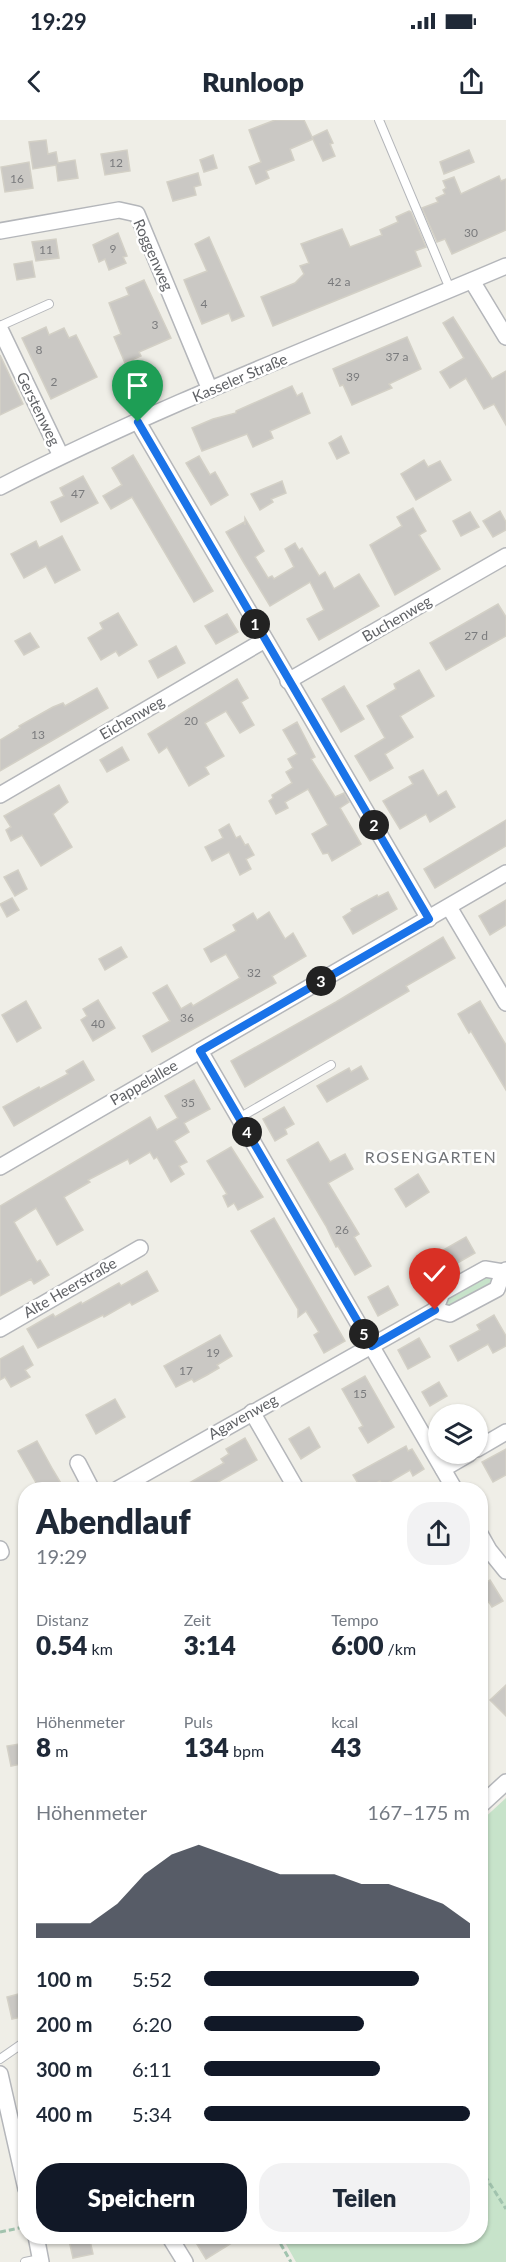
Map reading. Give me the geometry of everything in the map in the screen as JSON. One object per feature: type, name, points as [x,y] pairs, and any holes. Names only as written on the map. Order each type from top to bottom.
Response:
[{"type":"street","name":"Roggenweg","points":[[0,231],[119,210],[137,214],[210,390]]},
{"type":"street","name":"Kasseler Straße","points":[[0,487],[61,456],[210,390],[506,266]]},
{"type":"street","points":[[472,281],[506,337]]},
{"type":"street","name":"Gerstenweg","points":[[0,328],[61,456]]},
{"type":"street","points":[[138,422],[429,919]]},
{"type":"street","name":"Buchenweg","points":[[288,681],[503,561]]},
{"type":"street","name":"Eichenweg","points":[[0,795],[265,640]]},
{"type":"street","name":"Pappelallee","points":[[0,1167],[506,873]]},
{"type":"street","points":[[449,907],[506,1003]]},
{"type":"street","points":[[200,1051],[449,1482]]},
{"type":"street","name":"Alte Heerstraße","points":[[0,1329],[140,1248]]},
{"type":"street","points":[[485,1269],[505,1271],[497,1289],[450,1314],[435,1310],[442,1293],[450,1288],[485,1269]]},
{"type":"street","name":"Agavenweg","points":[[130,1482],[435,1310]]},
{"type":"street","points":[[252,1412],[292,1482]]},
{"type":"street","points":[[488,1443],[506,1432]]},
{"type":"street","points":[[78,1463],[88,1482]]},
{"type":"street","points":[[442,1469],[451,1464]]},
{"type":"street","points":[[488,1548],[506,1571]]},
{"type":"street","points":[[488,1799],[506,1782]]},
{"type":"street","points":[[0,2074],[18,2154]]},
{"type":"street","points":[[36,2244],[36,2261]]},
{"type":"street","points":[[174,2244],[185,2262]]},
{"type":"lane","points":[[379,120],[450,289]]},
{"type":"lane","points":[[0,328],[49,304]]},
{"type":"lane","points":[[239,1118],[332,1065]]},
{"type":"lane","points":[[0,2059],[18,2047]]},
{"type":"path","points":[[488,2181],[506,2209]]},
{"type":"path","points":[[0,2232],[18,2228]]},
{"type":"path","points":[[281,2244],[291,2262]]},
{"type":"green space","points":[[487,1275],[492,1275],[494,1279],[492,1283],[451,1307],[446,1307],[444,1301],[446,1297]]},
{"type":"green space","points":[[506,1798],[506,2262],[296,2262],[286,2244],[488,2244],[488,1815]]},
{"type":"building","points":[[275,120],[304,120],[313,139],[290,149],[294,160],[266,171],[269,178],[256,184],[249,167],[261,162],[249,130]]},
{"type":"building","points":[[327,130],[333,143],[330,144],[335,156],[323,161],[312,137]]},
{"type":"building","points":[[46,140],[48,154],[56,152],[58,163],[75,160],[78,178],[58,181],[56,165],[33,169],[29,142]]},
{"type":"building","points":[[127,150],[130,171],[105,175],[101,154]]},
{"type":"building","points":[[469,150],[474,162],[444,174],[440,162]]},
{"type":"building","points":[[213,155],[217,168],[204,172],[200,160]]},
{"type":"building","points":[[29,162],[33,188],[5,192],[1,167]]},
{"type":"building","points":[[198,173],[201,185],[194,187],[196,195],[173,201],[167,182]]},
{"type":"building","points":[[499,176],[501,181],[506,179],[506,230],[452,254],[445,239],[437,242],[422,208],[438,202],[436,198],[445,194],[443,190],[446,188],[443,181],[454,177],[461,194]]},
{"type":"building","points":[[409,211],[426,247],[415,251],[421,266],[273,326],[261,297],[295,283],[304,274],[300,266],[309,263],[301,244],[342,229],[350,247],[382,235],[380,230],[398,222],[396,217]]},
{"type":"building","points":[[118,233],[127,256],[123,257],[126,263],[109,270],[105,259],[99,262],[93,245]]},
{"type":"building","points":[[209,237],[244,316],[232,321],[229,313],[202,324],[184,280],[207,271],[195,244]]},
{"type":"building","points":[[56,239],[59,258],[36,261],[32,242]]},
{"type":"building","points":[[32,261],[35,277],[17,280],[14,264]]},
{"type":"building","points":[[144,280],[171,338],[139,352],[141,356],[125,363],[114,337],[121,334],[109,303],[129,295],[126,288]]},
{"type":"building","points":[[453,317],[492,379],[506,371],[506,425],[494,404],[484,409],[466,378],[450,388],[440,372],[464,358],[443,323]]},
{"type":"building","points":[[46,327],[49,335],[64,328],[69,338],[76,335],[97,377],[51,399],[22,338]]},
{"type":"building","points":[[407,337],[421,369],[389,384],[392,388],[352,405],[333,369]]},
{"type":"building","points":[[0,355],[23,404],[0,415]]},
{"type":"building","points":[[292,386],[297,396],[302,393],[310,413],[270,431],[273,438],[253,447],[247,434],[202,451],[192,428],[236,413],[236,411]]},
{"type":"building","points":[[341,436],[349,453],[337,459],[329,443]]},
{"type":"building","points":[[133,455],[213,591],[194,602],[132,497],[111,509],[103,496],[122,485],[112,468]]},
{"type":"building","points":[[199,456],[210,475],[215,472],[228,495],[211,505],[186,463]]},
{"type":"building","points":[[424,460],[428,467],[440,461],[451,480],[416,500],[401,474]]},
{"type":"building","points":[[83,476],[98,503],[61,522],[51,502],[64,496],[60,488]]},
{"type":"building","points":[[282,481],[286,493],[271,499],[273,502],[260,510],[251,494]]},
{"type":"building","points":[[413,508],[426,531],[419,535],[440,569],[395,595],[370,545],[402,526],[397,517]]},
{"type":"building","points":[[500,511],[506,522],[506,530],[493,537],[483,521]]},
{"type":"building","points":[[470,512],[479,527],[461,536],[453,521]]},
{"type":"building","points":[[245,518],[264,551],[255,557],[268,578],[272,576],[274,579],[294,567],[285,549],[295,543],[299,550],[302,548],[319,576],[325,572],[334,589],[359,574],[379,606],[319,640],[307,619],[324,610],[310,582],[270,606],[226,532],[244,522],[245,525]]},
{"type":"building","points":[[62,536],[80,570],[55,583],[46,566],[24,578],[11,554],[36,541],[39,548]]},
{"type":"building","points":[[498,604],[506,617],[506,636],[446,670],[430,643]]},
{"type":"building","points":[[118,613],[137,645],[119,656],[116,651],[101,660],[88,638],[103,629],[100,623]]},
{"type":"building","points":[[227,614],[238,632],[216,644],[205,626]]},
{"type":"building","points":[[30,633],[39,647],[24,655],[15,641]]},
{"type":"building","points":[[176,646],[185,663],[158,678],[149,661]]},
{"type":"building","points":[[419,670],[434,696],[400,716],[413,737],[385,754],[393,768],[370,781],[355,756],[385,738],[367,706],[396,689],[394,684]]},
{"type":"building","points":[[237,679],[248,698],[241,702],[254,725],[240,733],[226,711],[205,723],[224,756],[205,767],[209,774],[189,786],[167,747],[159,753],[148,734]]},
{"type":"building","points":[[344,686],[364,719],[341,732],[322,699]]},
{"type":"building","points":[[97,688],[108,708],[0,771],[0,740],[20,728],[19,726],[53,707],[63,703],[65,706]]},
{"type":"building","points":[[297,722],[315,757],[311,759],[335,797],[344,793],[349,802],[340,808],[361,844],[332,861],[328,853],[323,854],[312,834],[328,825],[308,789],[285,802],[288,808],[276,814],[269,801],[273,798],[272,795],[292,783],[286,772],[293,768],[288,759],[297,754],[283,730]]},
{"type":"building","points":[[122,747],[129,760],[107,772],[100,760]]},
{"type":"building","points":[[423,770],[438,796],[446,791],[455,807],[430,822],[426,814],[400,829],[383,801],[413,784],[409,777]]},
{"type":"building","points":[[59,785],[68,802],[53,814],[72,847],[41,866],[22,835],[11,841],[6,830],[11,827],[4,816]]},
{"type":"building","points":[[506,820],[506,846],[435,888],[424,869]]},
{"type":"building","points":[[229,824],[236,838],[240,836],[254,855],[246,859],[251,869],[240,875],[229,852],[212,861],[205,847],[223,838],[219,830]]},
{"type":"building","points":[[18,870],[27,889],[15,896],[4,877]]},
{"type":"building","points":[[388,892],[397,909],[353,934],[343,917],[352,911],[351,909],[377,895],[378,897]]},
{"type":"building","points":[[12,898],[19,910],[7,917],[0,904]]},
{"type":"building","points":[[506,900],[506,925],[490,935],[479,916]]},
{"type":"building","points":[[269,912],[285,939],[293,933],[306,956],[272,976],[276,983],[152,1052],[143,1036],[170,1021],[153,993],[167,985],[181,1009],[191,1003],[193,1006],[240,978],[226,954],[211,962],[204,949],[236,931],[233,925],[253,913],[257,920]]},
{"type":"building","points":[[443,937],[455,958],[406,986],[409,991],[245,1087],[231,1061],[336,1002]]},
{"type":"building","points":[[121,947],[127,957],[105,970],[99,959]]},
{"type":"building","points":[[98,1000],[115,1028],[93,1041],[81,1020],[87,1016],[83,1009]]},
{"type":"building","points":[[26,1001],[41,1028],[17,1042],[2,1015]]},
{"type":"building","points":[[480,1001],[506,1045],[506,1090],[471,1031],[469,1033],[458,1014]]},
{"type":"building","points":[[83,1061],[94,1080],[14,1126],[3,1107],[68,1074],[66,1071]]},
{"type":"building","points":[[361,1066],[368,1079],[327,1102],[317,1086],[349,1068],[351,1072]]},
{"type":"building","points":[[194,1080],[210,1109],[184,1123],[189,1132],[174,1141],[187,1162],[179,1166],[184,1174],[171,1182],[157,1157],[154,1159],[150,1152],[130,1164],[128,1159],[88,1180],[90,1182],[64,1197],[83,1230],[57,1245],[36,1208],[14,1222],[37,1262],[40,1260],[49,1275],[34,1284],[31,1279],[0,1296],[0,1206],[150,1117],[157,1130],[178,1118],[165,1096]]},
{"type":"building","points":[[284,1107],[294,1124],[285,1129],[287,1134],[275,1141],[263,1119]]},
{"type":"building","points":[[318,1142],[330,1162],[345,1154],[353,1169],[328,1183],[359,1234],[354,1237],[371,1266],[355,1275],[338,1246],[336,1247],[287,1160]]},
{"type":"building","points":[[231,1147],[263,1197],[238,1210],[234,1203],[228,1207],[223,1196],[227,1194],[207,1161]]},
{"type":"building","points":[[418,1174],[429,1192],[406,1207],[395,1189]]},
{"type":"building","points":[[274,1218],[345,1341],[324,1353],[314,1335],[319,1332],[306,1311],[298,1317],[298,1309],[251,1231]]},
{"type":"building","points":[[466,1237],[475,1253],[433,1277],[424,1261]]},
{"type":"building","points":[[147,1271],[158,1291],[132,1305],[130,1302],[38,1348],[27,1329],[53,1314],[55,1317],[81,1302],[82,1304],[119,1283],[121,1286]]},
{"type":"building","points":[[388,1286],[398,1305],[378,1316],[368,1297]]},
{"type":"building","points":[[494,1315],[506,1336],[506,1346],[493,1353],[488,1344],[458,1361],[450,1346],[480,1330],[477,1325]]},
{"type":"building","points":[[220,1335],[232,1356],[217,1365],[219,1368],[207,1375],[194,1382],[192,1379],[176,1387],[164,1366]]},
{"type":"building","points":[[419,1338],[430,1357],[408,1369],[398,1350]]},
{"type":"building","points":[[23,1346],[33,1365],[25,1370],[30,1377],[11,1387],[5,1377],[0,1380],[0,1359]]},
{"type":"building","points":[[365,1376],[394,1427],[368,1443],[359,1428],[363,1426],[342,1389]]},
{"type":"building","points":[[439,1382],[447,1396],[433,1404],[429,1404],[422,1392]]},
{"type":"building","points":[[115,1399],[125,1417],[96,1434],[86,1415]]},
{"type":"building","points":[[309,1427],[320,1447],[301,1459],[289,1439]]},
{"type":"building","points":[[245,1438],[257,1460],[218,1482],[191,1482],[224,1463],[221,1459],[229,1454],[226,1449]]},
{"type":"building","points":[[37,1441],[60,1482],[35,1482],[18,1451]]},
{"type":"building","points":[[406,1446],[408,1451],[412,1449],[424,1469],[413,1476],[410,1470],[390,1482],[357,1482],[353,1475]]},
{"type":"building","points":[[506,1449],[506,1475],[493,1482],[483,1464],[488,1464],[488,1459]]},
{"type":"building","points":[[490,1580],[503,1601],[492,1607],[488,1603],[488,1581]]},
{"type":"building","points":[[506,1685],[506,1716],[490,1700]]},
{"type":"building","points":[[18,1744],[18,1765],[11,1766],[7,1746]]},
{"type":"building","points":[[18,1994],[18,2018],[12,2019],[7,1997]]},
{"type":"building","points":[[70,2244],[91,2244],[93,2254],[73,2258]]},
{"type":"building","points":[[197,2244],[230,2244],[206,2259]]},
{"type":"district","name":"ROSENGARTEN","points":[[431,1157]]},
{"type":"route","points":[[138,422],[429,919],[200,1051],[372,1346],[435,1310]]}]
